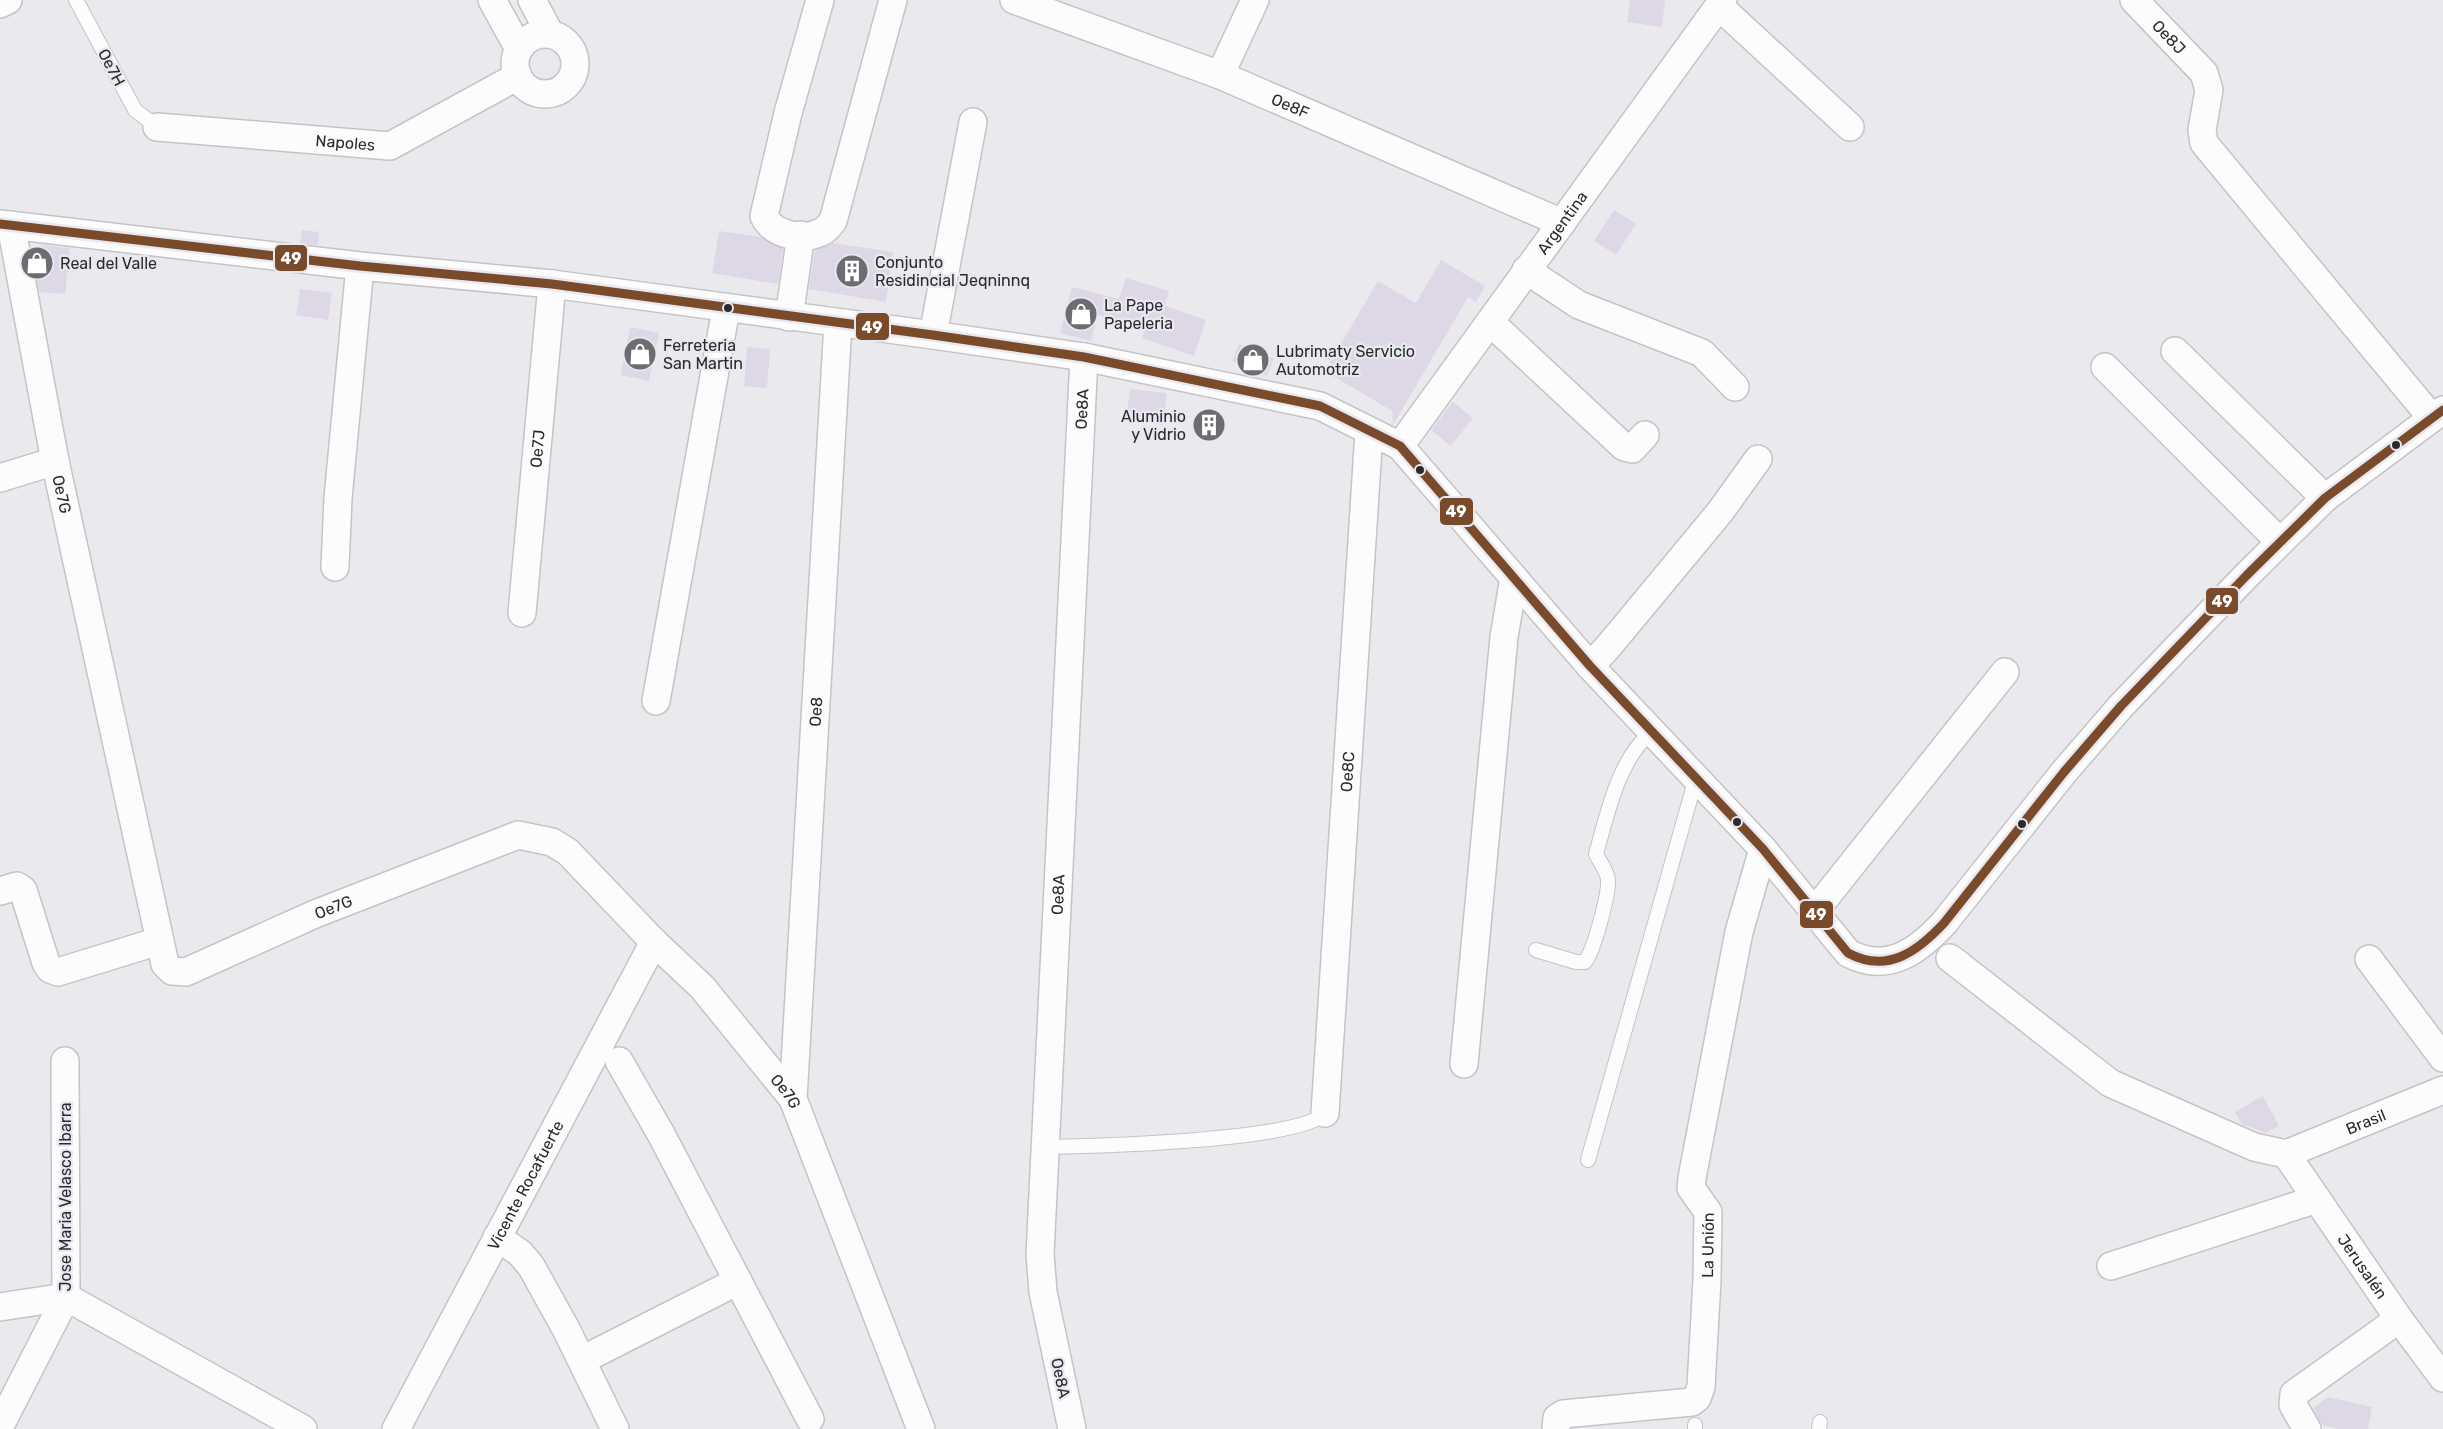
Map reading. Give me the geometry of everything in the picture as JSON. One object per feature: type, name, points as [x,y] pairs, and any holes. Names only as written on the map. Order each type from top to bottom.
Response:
[{"type":"street","points":[[0,4],[8,0]]},
{"type":"street","points":[[492,0],[518,62],[525,86],[535,92],[548,94],[560,90],[569,82],[574,71],[573,53],[562,38],[550,34],[532,36],[518,62]]},
{"type":"street","points":[[532,0],[550,34]]},
{"type":"street","points":[[820,0],[788,113],[764,216],[771,227],[777,231],[801,235],[818,234],[833,221],[893,0]]},
{"type":"street","name":"Oe8F","points":[[1014,0],[1220,75],[1562,223]]},
{"type":"street","points":[[1220,75],[1255,0]]},
{"type":"street","name":"Oe8J","points":[[2134,0],[2204,73],[2209,90],[2202,130],[2204,143],[2437,414]]},
{"type":"street","points":[[1721,3],[1850,127]]},
{"type":"street","name":"Argentina","points":[[1400,446],[1721,3]]},
{"type":"street","name":"Napoles","points":[[157,127],[390,146],[518,62]]},
{"type":"street","points":[[933,335],[973,122]]},
{"type":"street","points":[[5,225],[360,266],[552,284],[933,335],[1084,357],[1320,406],[1400,446],[1590,666],[1763,849],[1848,953],[1860,960],[1874,962],[1899,958],[1923,945],[1944,923],[2064,772],[2121,706],[2325,498],[2437,414]]},
{"type":"street","name":"Oe7G","points":[[5,225],[165,964],[172,970],[186,972],[315,914],[518,836],[552,842],[568,852],[654,942],[702,987],[793,1099],[921,1429]]},
{"type":"street","points":[[789,317],[801,235]]},
{"type":"street","points":[[335,567],[338,498],[360,266]]},
{"type":"street","points":[[1526,270],[1579,305],[1702,353],[1735,387]]},
{"type":"street","name":"Oe7J","points":[[522,614],[552,284]]},
{"type":"street","points":[[656,701],[726,309]]},
{"type":"street","points":[[1490,322],[1624,447],[1632,449],[1645,435]]},
{"type":"street","name":"Oe8","points":[[793,1099],[838,323]]},
{"type":"street","points":[[2175,351],[2325,498]]},
{"type":"street","name":"Oe8A","points":[[1072,1429],[1040,1269],[1084,357]]},
{"type":"street","points":[[2105,367],[2280,542]]},
{"type":"street","name":"Oe8C","points":[[1325,1113],[1369,432]]},
{"type":"street","points":[[1590,666],[1720,512],[1758,459]]},
{"type":"street","points":[[0,478],[55,461]]},
{"type":"street","points":[[1464,1064],[1504,637],[1514,578]]},
{"type":"street","points":[[1814,912],[2005,672]]},
{"type":"street","name":"La Unión","points":[[1556,1427],[1557,1418],[1563,1414],[1692,1402],[1697,1398],[1701,1387],[1708,1212],[1691,1188],[1692,1178],[1739,932],[1763,849]]},
{"type":"street","points":[[0,891],[17,885],[23,890],[46,963],[50,969],[58,972],[159,941]]},
{"type":"street","name":"Vicente Rocafuerte","points":[[396,1429],[654,942]]},
{"type":"street","points":[[1950,958],[2110,1083],[2254,1147],[2286,1154]]},
{"type":"street","points":[[2369,959],[2443,1058]]},
{"type":"street","name":"Jose Maria Velasco Ibarra","points":[[0,1426],[66,1297],[65,1061]]},
{"type":"street","points":[[618,1061],[661,1134],[810,1419]]},
{"type":"street","name":"Brasil","points":[[2286,1154],[2443,1090]]},
{"type":"street","name":"Jerusalén","points":[[2286,1154],[2399,1319],[2443,1378]]},
{"type":"street","points":[[2111,1266],[2317,1198]]},
{"type":"street","points":[[497,1237],[520,1253],[531,1266],[582,1360],[615,1429]]},
{"type":"street","points":[[582,1360],[738,1281]]},
{"type":"street","points":[[0,1307],[66,1297],[303,1429]]},
{"type":"street","points":[[2307,1429],[2293,1405],[2294,1394],[2399,1319]]},
{"type":"lane","name":"Oe7H","points":[[76,0],[135,110],[157,127]]},
{"type":"lane","points":[[1536,950],[1576,962],[1585,962],[1588,957],[1596,935],[1608,882],[1606,870],[1596,854],[1609,807],[1639,742],[1652,732]]},
{"type":"lane","points":[[1588,1160],[1696,778]]},
{"type":"lane","points":[[1046,1147],[1144,1144],[1215,1138],[1288,1127],[1319,1119],[1325,1113]]},
{"type":"building","points":[[1630,0],[1665,0],[1662,27],[1627,22]]},
{"type":"building","points":[[1614,210],[1636,224],[1616,255],[1594,241]]},
{"type":"building","points":[[302,230],[319,232],[318,245],[300,243]]},
{"type":"building","points":[[719,231],[761,237],[783,249],[778,284],[712,273]]},
{"type":"building","name":"Conjunto Residincial Jeqninnq","points":[[833,243],[893,252],[886,302],[809,289],[815,251]]},
{"type":"building","points":[[41,245],[70,248],[65,294],[39,292],[37,280]]},
{"type":"building","points":[[1441,260],[1485,286],[1476,302],[1468,297],[1393,425],[1392,411],[1325,371],[1378,281],[1416,303]]},
{"type":"building","points":[[1126,278],[1169,291],[1165,306],[1206,320],[1194,356],[1142,338],[1145,330],[1098,315],[1091,341],[1060,333],[1072,287],[1119,299]]},
{"type":"building","points":[[300,289],[332,293],[328,320],[296,315]]},
{"type":"building","name":"Ferreteria San Martin","points":[[630,327],[659,333],[649,381],[621,375]]},
{"type":"building","name":"Lubrimaty Servicio Automotriz","points":[[1239,344],[1274,358],[1267,376],[1232,361]]},
{"type":"building","points":[[747,347],[770,349],[767,388],[744,386]]},
{"type":"building","points":[[1130,389],[1167,393],[1163,425],[1126,420]]},
{"type":"building","points":[[1453,402],[1473,418],[1451,446],[1431,430]]},
{"type":"building","points":[[2263,1096],[2279,1126],[2266,1133],[2242,1124],[2235,1112]]},
{"type":"building","points":[[2328,1397],[2372,1407],[2368,1429],[2338,1429],[2322,1425],[2313,1408]]},
{"type":"transit line","name":"49","points":[[0,224],[360,266],[552,284],[933,335],[1084,357],[1320,406],[1400,446],[1590,666],[1763,849],[1848,953],[1862,959],[1876,961],[1900,957],[1912,951],[1934,933],[2064,772],[2121,706],[2247,575],[2325,498],[2443,410]]},
{"type":"place","name":"Real del Valle","points":[[37,263]]},
{"type":"place","name":"Conjunto Residincial Jeqninnq","points":[[852,271]]},
{"type":"place","name":"La Pape Papeleria","points":[[1081,314]]},
{"type":"place","name":"Ferreteria San Martin","points":[[640,354]]},
{"type":"place","name":"Lubrimaty Servicio Automotriz","points":[[1253,360]]},
{"type":"place","name":"Aluminio y Vidrio","points":[[1209,425]]}]
